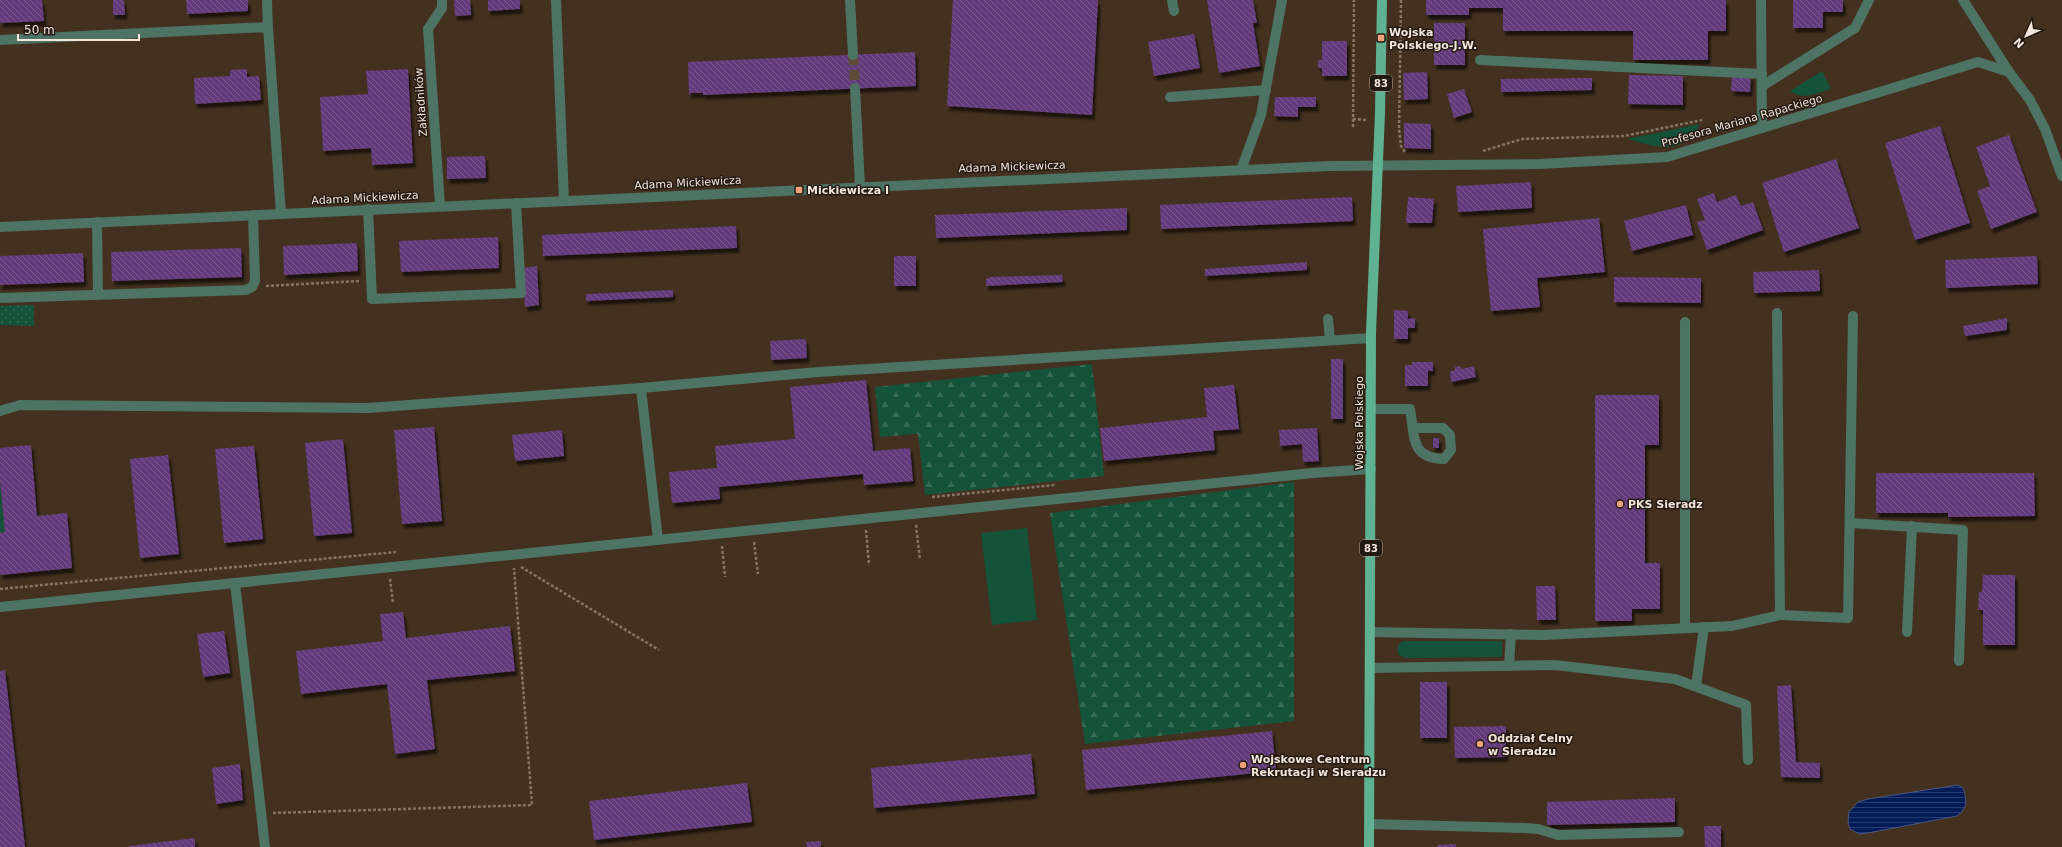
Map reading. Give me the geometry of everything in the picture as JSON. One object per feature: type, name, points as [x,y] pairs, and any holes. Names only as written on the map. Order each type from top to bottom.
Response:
[{"type":"main road","name":"Wojska Polskiego","points":[[1369,847],[1372,409],[1371,338],[1378,166],[1382,0]]},
{"type":"street","points":[[267,0],[281,214]]},
{"type":"street","name":"Zakładników","points":[[440,206],[428,29],[442,8],[442,0]]},
{"type":"street","points":[[556,0],[564,201]]},
{"type":"street","points":[[850,0],[853,55]]},
{"type":"street","points":[[1172,0],[1174,11]]},
{"type":"street","points":[[1241,170],[1261,115],[1282,0]]},
{"type":"street","points":[[1761,0],[1762,128]]},
{"type":"street","points":[[1762,86],[1855,28],[1868,0]]},
{"type":"street","points":[[1963,0],[2009,72],[2033,106],[2045,129],[2062,176]]},
{"type":"street","points":[[0,40],[268,27],[268,30]]},
{"type":"street","points":[[1480,60],[1762,74]]},
{"type":"street","name":"Profesora Mariana Rapackiego","points":[[1378,166],[1540,164],[1667,157],[1978,62],[2009,72]]},
{"type":"street","points":[[855,88],[860,186]]},
{"type":"street","points":[[1170,97],[1266,90]]},
{"type":"street","name":"Adama Mickiewicza","points":[[0,227],[860,186],[1330,166],[1378,166]]},
{"type":"street","points":[[368,209],[372,299],[521,293],[516,203]]},
{"type":"street","points":[[0,298],[246,290],[252,287],[255,281],[253,215]]},
{"type":"street","points":[[97,222],[98,295]]},
{"type":"street","points":[[1777,313],[1780,615]]},
{"type":"street","points":[[1370,632],[1544,635],[1732,626],[1780,615],[1848,618],[1853,316]]},
{"type":"street","points":[[1328,319],[1330,340]]},
{"type":"street","points":[[1685,628],[1686,322]]},
{"type":"street","points":[[0,411],[20,405],[368,408],[641,388],[818,372],[1371,338]]},
{"type":"street","points":[[641,388],[658,540]]},
{"type":"street","points":[[1372,409],[1410,409],[1413,428]]},
{"type":"street","points":[[0,607],[1312,473],[1371,469]]},
{"type":"street","points":[[1850,524],[1912,526],[1963,530],[1959,661]]},
{"type":"street","points":[[1907,632],[1912,526]]},
{"type":"street","points":[[235,583],[265,847]]},
{"type":"street","points":[[1696,686],[1704,627]]},
{"type":"street","points":[[1509,666],[1511,634]]},
{"type":"street","points":[[1370,668],[1555,665],[1675,679],[1746,705],[1748,760]]},
{"type":"street","points":[[1369,824],[1531,829],[1558,835],[1679,832]]},
{"type":"path","points":[[1353,127],[1354,0]]},
{"type":"path","points":[[1401,0],[1399,129],[1401,146],[1404,151],[1408,153]]},
{"type":"path","points":[[1479,152],[1522,139],[1624,136],[1702,120]]},
{"type":"path","points":[[252,287],[371,280]]},
{"type":"path","points":[[914,514],[920,560]]},
{"type":"path","points":[[865,518],[869,564]]},
{"type":"path","points":[[753,530],[758,574]]},
{"type":"path","points":[[722,533],[726,577]]},
{"type":"path","points":[[0,589],[402,551]]},
{"type":"path","points":[[261,814],[532,805],[514,563]]},
{"type":"green space","points":[[1822,71],[1831,89],[1805,96],[1795,94],[1790,91]]},
{"type":"green space","points":[[1700,124],[1686,141],[1668,147],[1648,145],[1627,139]]},
{"type":"green space","points":[[34,305],[34,326],[0,325],[0,306]]},
{"type":"green space","points":[[1092,364],[1104,476],[925,495],[918,434],[880,437],[875,387]]},
{"type":"green space","points":[[0,481],[5,532],[0,533]]},
{"type":"green space","points":[[1294,482],[1294,721],[1085,744],[1050,513]]},
{"type":"green space","points":[[1027,528],[1037,620],[992,625],[981,533]]},
{"type":"green space","points":[[1404,641],[1502,641],[1502,657],[1405,658],[1399,655],[1397,649],[1399,644]]},
{"type":"shaded area","points":[[1958,785],[1963,788],[1966,804],[1961,813],[1957,816],[1868,833],[1859,834],[1850,829],[1848,822],[1849,812],[1858,802],[1868,799]]},
{"type":"building","points":[[0,0],[42,0],[44,21],[0,23]]},
{"type":"building","points":[[113,0],[124,0],[125,15],[113,15]]},
{"type":"building","points":[[186,0],[248,0],[248,11],[187,14]]},
{"type":"building","points":[[454,0],[470,0],[471,15],[455,16]]},
{"type":"building","points":[[488,0],[520,0],[520,9],[488,11]]},
{"type":"building","points":[[953,0],[1098,0],[1092,115],[947,106]]},
{"type":"building","points":[[1207,0],[1253,0],[1257,23],[1253,23],[1260,66],[1219,73]]},
{"type":"building","points":[[1426,0],[1726,0],[1726,31],[1708,31],[1708,60],[1633,60],[1633,31],[1503,31],[1503,8],[1469,8],[1469,15],[1426,15]]},
{"type":"building","points":[[1793,0],[1843,0],[1843,12],[1823,12],[1823,28],[1793,28]]},
{"type":"building","points":[[1434,23],[1465,23],[1465,65],[1434,65]]},
{"type":"building","points":[[1194,34],[1200,68],[1154,76],[1148,42]]},
{"type":"building","points":[[1322,41],[1347,41],[1347,76],[1322,76],[1322,68],[1318,68],[1318,60],[1322,60]]},
{"type":"building","points":[[915,52],[916,86],[703,95],[703,93],[691,93],[689,95],[688,62]]},
{"type":"building","points":[[247,69],[247,77],[259,76],[261,100],[195,104],[194,78],[230,76],[230,70]]},
{"type":"building","points":[[408,69],[413,163],[372,165],[371,148],[323,151],[320,97],[368,94],[366,71]]},
{"type":"building","points":[[1427,72],[1428,99],[1404,100],[1403,73]]},
{"type":"building","points":[[1629,75],[1683,76],[1683,105],[1628,104]]},
{"type":"building","points":[[1732,75],[1751,76],[1750,92],[1731,91]]},
{"type":"building","points":[[1592,78],[1592,90],[1501,92],[1501,79]]},
{"type":"building","points":[[1464,89],[1472,112],[1454,118],[1447,94]]},
{"type":"building","points":[[1275,97],[1316,97],[1316,107],[1298,107],[1298,117],[1274,116]]},
{"type":"building","points":[[1404,123],[1431,124],[1431,149],[1404,148]]},
{"type":"building","points":[[1940,126],[1970,223],[1915,240],[1885,143]]},
{"type":"building","points":[[2009,135],[2037,212],[1991,229],[1977,191],[1990,186],[1976,147]]},
{"type":"building","points":[[485,156],[486,178],[447,179],[447,157]]},
{"type":"building","points":[[1836,159],[1859,228],[1784,252],[1762,183]]},
{"type":"building","points":[[1531,182],[1532,208],[1458,212],[1456,186]]},
{"type":"building","points":[[1714,193],[1717,202],[1736,195],[1741,206],[1753,202],[1763,230],[1707,250],[1697,222],[1705,220],[1697,199]]},
{"type":"building","points":[[1352,197],[1353,221],[1161,229],[1160,205]]},
{"type":"building","points":[[1408,197],[1434,199],[1432,223],[1406,223]]},
{"type":"building","points":[[1686,205],[1693,235],[1632,251],[1624,221]]},
{"type":"building","points":[[1127,208],[1127,230],[936,238],[935,215]]},
{"type":"building","points":[[1599,218],[1605,272],[1537,278],[1540,307],[1491,311],[1483,229]]},
{"type":"building","points":[[736,226],[737,248],[543,256],[542,235]]},
{"type":"building","points":[[498,237],[499,268],[401,272],[399,241]]},
{"type":"building","points":[[357,243],[358,271],[284,275],[283,246]]},
{"type":"building","points":[[241,248],[242,277],[112,281],[111,252]]},
{"type":"building","points":[[83,253],[84,282],[0,285],[0,256]]},
{"type":"building","points":[[894,256],[916,256],[916,286],[894,286]]},
{"type":"building","points":[[2037,256],[2038,284],[1946,288],[1945,260]]},
{"type":"building","points":[[1307,262],[1307,270],[1205,276],[1205,269]]},
{"type":"building","points":[[537,266],[539,305],[525,307],[523,268]]},
{"type":"building","points":[[1819,270],[1820,291],[1754,293],[1753,272]]},
{"type":"building","points":[[1062,275],[1063,282],[986,286],[986,279],[991,277]]},
{"type":"building","points":[[1614,277],[1701,278],[1701,303],[1614,302]]},
{"type":"building","points":[[673,290],[673,297],[586,301],[586,294]]},
{"type":"building","points":[[1394,310],[1408,311],[1408,319],[1415,318],[1415,328],[1408,328],[1408,339],[1394,339]]},
{"type":"building","points":[[2007,318],[2007,330],[1965,336],[1963,326]]},
{"type":"building","points":[[806,339],[807,358],[771,360],[770,341]]},
{"type":"building","points":[[1331,359],[1343,359],[1343,419],[1331,419]]},
{"type":"building","points":[[1412,362],[1433,362],[1433,371],[1428,371],[1428,386],[1405,386],[1405,365],[1412,365]]},
{"type":"building","points":[[1460,366],[1461,369],[1474,366],[1476,377],[1451,382],[1450,371],[1455,370],[1455,367]]},
{"type":"building","points":[[866,380],[873,451],[910,448],[913,481],[864,485],[863,474],[719,487],[720,499],[672,503],[669,472],[717,468],[715,446],[795,439],[790,387]]},
{"type":"building","points":[[1234,385],[1239,429],[1213,431],[1215,450],[1104,461],[1100,428],[1207,417],[1204,388]]},
{"type":"building","name":"PKS Sieradz","points":[[1595,395],[1659,395],[1659,445],[1645,445],[1645,563],[1660,563],[1660,609],[1632,609],[1632,621],[1595,621]]},
{"type":"building","points":[[434,427],[442,521],[402,524],[394,430]]},
{"type":"building","points":[[1317,428],[1319,461],[1303,462],[1302,444],[1280,446],[1279,430]]},
{"type":"building","points":[[562,430],[564,456],[515,461],[512,435]]},
{"type":"building","points":[[1433,438],[1439,438],[1439,448],[1433,448]]},
{"type":"building","points":[[343,439],[352,533],[314,536],[305,443]]},
{"type":"building","points":[[31,445],[37,516],[67,513],[72,568],[0,575],[0,533],[5,532],[0,481],[0,448]]},
{"type":"building","points":[[254,446],[263,539],[224,543],[215,449]]},
{"type":"building","points":[[168,455],[179,554],[140,558],[130,459]]},
{"type":"building","points":[[1876,473],[2034,473],[2035,516],[1948,517],[1948,513],[1876,513]]},
{"type":"building","points":[[1983,575],[2015,575],[2015,645],[1983,645],[1983,610],[1978,610],[1979,592],[1982,592]]},
{"type":"building","points":[[1536,586],[1555,586],[1556,620],[1537,620]]},
{"type":"building","points":[[403,612],[406,638],[510,626],[515,671],[427,680],[435,749],[395,754],[387,684],[301,694],[296,651],[383,641],[380,614]]},
{"type":"building","points":[[224,631],[230,673],[203,677],[197,634]]},
{"type":"building","points":[[5,670],[25,847],[0,847],[0,671]]},
{"type":"building","points":[[1420,682],[1447,682],[1447,738],[1420,738]]},
{"type":"building","points":[[1791,685],[1796,762],[1820,763],[1820,778],[1781,777],[1777,686]]},
{"type":"building","points":[[1506,726],[1506,757],[1455,758],[1454,727]]},
{"type":"building","points":[[1272,731],[1276,771],[1086,790],[1082,750]]},
{"type":"building","points":[[1031,754],[1035,794],[874,808],[871,768]]},
{"type":"building","points":[[240,764],[243,800],[216,804],[212,768]]},
{"type":"building","points":[[747,783],[752,822],[594,840],[589,801]]},
{"type":"building","points":[[1675,798],[1675,822],[1547,825],[1547,802]]},
{"type":"building","points":[[1704,826],[1721,826],[1721,847],[1705,847]]},
{"type":"building","points":[[195,838],[195,847],[129,847],[129,846]]},
{"type":"building","points":[[821,841],[821,847],[807,847],[806,842]]},
{"type":"building","points":[[1456,844],[1456,847],[1437,847],[1437,845]]},
{"type":"tunnel","points":[[853,55],[855,88]]},
{"type":"place","name":"Wojska Polskiego-J.W.","points":[[1381,38]]},
{"type":"place","name":"Mickiewicza I","points":[[799,190]]},
{"type":"place","name":"PKS Sieradz","points":[[1620,504]]},
{"type":"place","name":"Oddział Celny w Sieradzu","points":[[1480,744]]},
{"type":"place","name":"Wojskowe Centrum Rekrutacji w Sieradzu","points":[[1243,765]]}]
